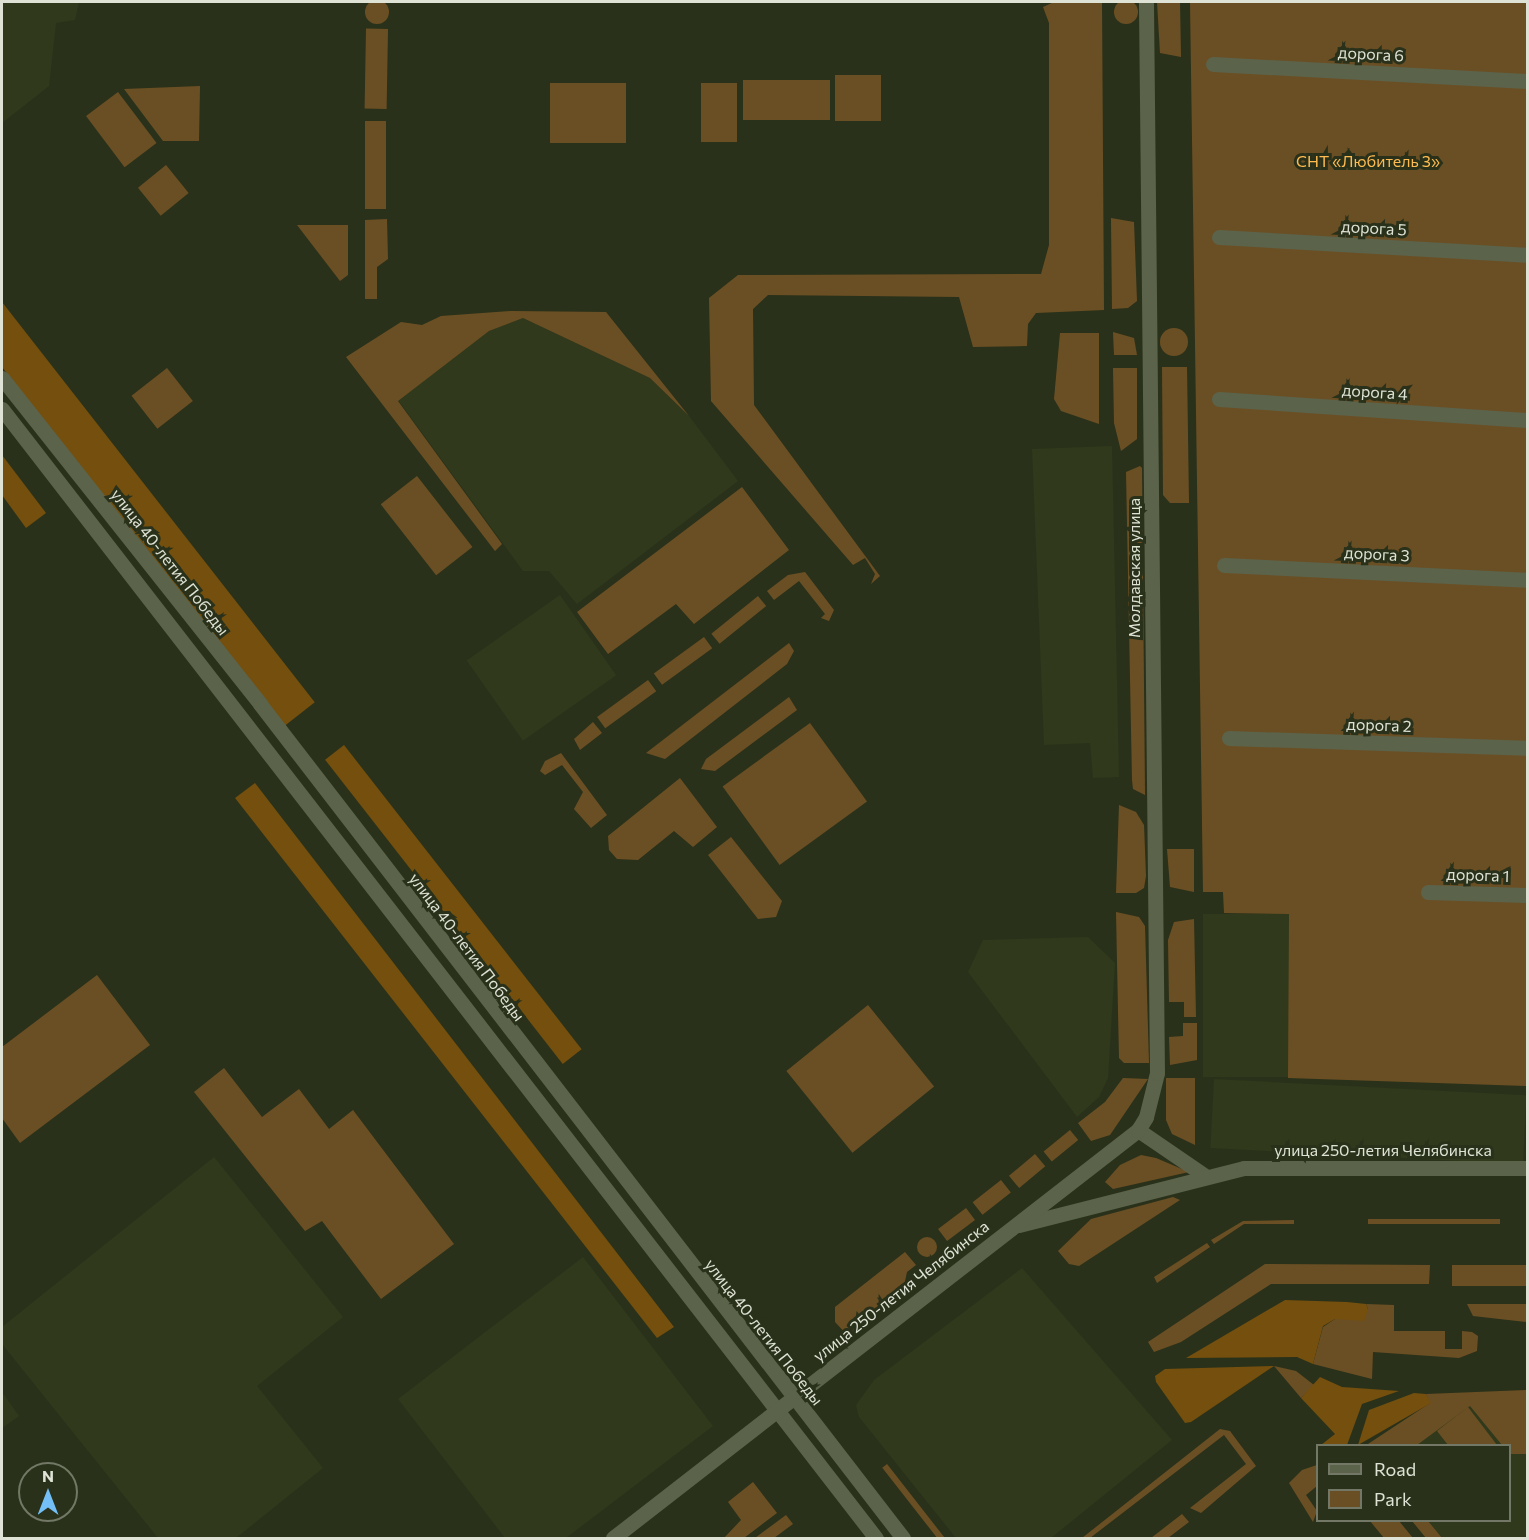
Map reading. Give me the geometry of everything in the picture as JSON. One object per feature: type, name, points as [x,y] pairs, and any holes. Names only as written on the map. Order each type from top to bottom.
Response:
[{"type":"street","name":"Молдавская улица","points":[[1138,1130],[1157,1072],[1146,2]]},
{"type":"street","name":"дорога 6","points":[[1213,64],[1527,81]]},
{"type":"street","name":"дорога 5","points":[[1219,237],[1527,255]]},
{"type":"street","name":"улица 40-летия Победы","points":[[2,378],[260,704],[561,1100],[903,1539]]},
{"type":"street","name":"дорога 4","points":[[1219,399],[1527,420]]},
{"type":"street","points":[[2,409],[876,1539]]},
{"type":"street","name":"дорога 3","points":[[1224,565],[1527,580]]},
{"type":"street","points":[[242,717],[260,704]]},
{"type":"street","name":"дорога 2","points":[[1229,738],[1527,748]]},
{"type":"street","points":[[274,759],[291,746]]},
{"type":"street","name":"дорога 1","points":[[1428,892],[1527,895]]},
{"type":"street","points":[[545,1111],[561,1100]]},
{"type":"street","points":[[1138,1130],[1204,1175]]},
{"type":"street","name":"улица 250-летия Челябинска","points":[[613,1539],[1138,1130]]},
{"type":"street","name":"улица 250-летия Челябинска","points":[[1012,1227],[1204,1175],[1244,1168],[1527,1168]]},
{"type":"shaded area","points":[[2,2],[79,2],[75,20],[56,23],[49,86],[2,123]]},
{"type":"shaded area","points":[[2,302],[315,702],[283,727],[2,367]]},
{"type":"shaded area","points":[[523,318],[650,378],[689,416],[738,481],[577,604],[549,571],[523,571],[398,400],[489,331]]},
{"type":"shaded area","points":[[1112,446],[1119,777],[1093,778],[1090,743],[1044,745],[1032,449]]},
{"type":"shaded area","points":[[2,455],[46,513],[26,528],[2,495]]},
{"type":"shaded area","points":[[560,595],[616,675],[523,741],[467,660]]},
{"type":"shaded area","points":[[344,745],[582,1049],[563,1064],[325,760]]},
{"type":"shaded area","points":[[255,783],[674,1327],[657,1338],[235,798]]},
{"type":"shaded area","points":[[1203,914],[1289,914],[1289,1077],[1203,1077]]},
{"type":"shaded area","points":[[1088,937],[1115,963],[1108,1078],[1099,1097],[1077,1117],[968,972],[983,940]]},
{"type":"shaded area","points":[[1214,1079],[1527,1095],[1523,1164],[1210,1148]]},
{"type":"shaded area","points":[[214,1157],[343,1317],[257,1386],[323,1468],[236,1538],[158,1538],[2,1344],[2,1327]]},
{"type":"shaded area","points":[[583,1257],[713,1426],[566,1538],[505,1538],[398,1399]]},
{"type":"shaded area","points":[[1022,1268],[1172,1440],[1051,1538],[956,1538],[859,1417],[856,1405],[874,1380]]},
{"type":"shaded area","points":[[1285,1300],[1366,1304],[1368,1309],[1364,1321],[1335,1319],[1323,1326],[1313,1364],[1297,1357],[1186,1358]]},
{"type":"shaded area","points":[[1274,1366],[1191,1422],[1185,1423],[1156,1382],[1155,1376],[1165,1369]]},
{"type":"shaded area","points":[[1320,1377],[1342,1387],[1399,1391],[1362,1404],[1347,1444],[1322,1444],[1335,1434],[1301,1398]]},
{"type":"shaded area","points":[[2,1392],[19,1416],[2,1428]]},
{"type":"shaded area","points":[[1414,1393],[1426,1394],[1431,1403],[1358,1444],[1369,1410]]},
{"type":"shaded area","points":[[1527,1399],[1527,1538],[1426,1538],[1413,1522],[1511,1522],[1511,1444],[1368,1444],[1431,1403]]},
{"type":"green space","points":[[377,0],[385,4],[389,12],[385,20],[377,24],[369,20],[365,12],[369,4]]},
{"type":"green space","points":[[1126,0],[1135,3],[1138,12],[1135,21],[1126,24],[1117,21],[1114,12],[1117,3]]},
{"type":"green space","points":[[1054,2],[1102,2],[1104,310],[1036,313],[1028,324],[1027,346],[973,347],[959,297],[768,295],[753,309],[754,405],[880,576],[871,584],[875,574],[865,558],[853,565],[711,401],[709,298],[738,275],[1041,274],[1049,245],[1049,23],[1043,7]]},
{"type":"green space","points":[[1157,2],[1180,2],[1181,57],[1160,53]]},
{"type":"green space","name":"СНТ «Любитель 3»","points":[[1190,2],[1527,2],[1527,1086],[1288,1078],[1289,914],[1224,913],[1223,892],[1203,892]]},
{"type":"green space","points":[[366,29],[388,29],[387,109],[365,109]]},
{"type":"green space","points":[[835,75],[881,75],[881,121],[835,121]]},
{"type":"green space","points":[[743,80],[830,80],[830,120],[743,120]]},
{"type":"green space","points":[[550,83],[626,83],[626,143],[550,143]]},
{"type":"green space","points":[[701,83],[737,83],[737,142],[701,142]]},
{"type":"green space","points":[[200,86],[199,141],[163,141],[124,89]]},
{"type":"green space","points":[[118,92],[157,143],[125,167],[86,116]]},
{"type":"green space","points":[[365,121],[386,121],[386,209],[365,209]]},
{"type":"green space","points":[[166,165],[189,193],[161,216],[138,188]]},
{"type":"green space","points":[[1111,218],[1134,222],[1137,301],[1128,308],[1112,309]]},
{"type":"green space","points":[[387,219],[388,259],[377,267],[377,299],[365,299],[365,220]]},
{"type":"green space","points":[[297,225],[348,225],[348,275],[340,281]]},
{"type":"green space","points":[[511,311],[606,312],[689,416],[650,378],[523,318],[489,331],[398,401],[502,544],[495,551],[346,357],[401,322],[422,325],[441,316]]},
{"type":"green space","points":[[1174,328],[1184,332],[1188,342],[1184,352],[1174,356],[1164,352],[1160,342],[1164,332]]},
{"type":"green space","points":[[1113,332],[1134,338],[1137,355],[1114,355]]},
{"type":"green space","points":[[1060,333],[1099,333],[1099,424],[1061,411],[1054,399]]},
{"type":"green space","points":[[1162,367],[1187,367],[1189,503],[1170,503],[1163,495]]},
{"type":"green space","points":[[167,368],[193,401],[157,429],[132,396]]},
{"type":"green space","points":[[1113,368],[1137,368],[1137,439],[1121,451],[1114,423]]},
{"type":"green space","points":[[1140,466],[1142,468],[1145,795],[1133,789],[1132,780],[1126,472]]},
{"type":"green space","points":[[417,476],[472,547],[436,575],[381,504]]},
{"type":"green space","points":[[742,487],[789,550],[694,624],[676,604],[608,654],[577,612]]},
{"type":"green space","points":[[805,572],[834,610],[829,621],[821,618],[825,614],[799,581],[774,600],[767,591],[788,575]]},
{"type":"green space","points":[[758,596],[766,606],[720,644],[711,634]]},
{"type":"green space","points":[[704,637],[712,648],[662,685],[654,673]]},
{"type":"green space","points":[[789,643],[794,651],[787,664],[665,759],[646,753]]},
{"type":"green space","points":[[648,680],[656,691],[605,728],[597,717]]},
{"type":"green space","points":[[789,697],[797,710],[715,771],[701,769],[706,759]]},
{"type":"green space","points":[[593,722],[602,733],[580,750],[574,739]]},
{"type":"green space","points":[[810,723],[867,801],[780,865],[723,786]]},
{"type":"green space","points":[[561,753],[607,815],[591,828],[574,809],[583,792],[562,765],[545,775],[540,771],[545,761]]},
{"type":"green space","points":[[680,778],[717,827],[693,847],[674,831],[638,860],[617,859],[609,850],[608,836]]},
{"type":"green space","points":[[1119,805],[1136,812],[1144,825],[1146,876],[1144,888],[1136,893],[1116,893]]},
{"type":"green space","points":[[731,837],[782,901],[776,917],[758,919],[708,855]]},
{"type":"green space","points":[[1167,849],[1194,849],[1194,892],[1170,887]]},
{"type":"green space","points":[[1116,912],[1139,917],[1145,926],[1149,1063],[1124,1063],[1119,1058]]},
{"type":"green space","points":[[1194,919],[1196,1017],[1184,1017],[1184,1002],[1169,1002],[1168,940],[1174,922]]},
{"type":"green space","points":[[97,975],[150,1045],[20,1143],[2,1118],[2,1047]]},
{"type":"green space","points":[[868,1005],[934,1087],[852,1153],[786,1071]]},
{"type":"green space","points":[[1183,1023],[1197,1023],[1197,1060],[1170,1065],[1169,1037],[1183,1036]]},
{"type":"green space","points":[[224,1068],[262,1117],[299,1089],[329,1129],[353,1110],[454,1244],[381,1299],[322,1221],[305,1231],[194,1092]]},
{"type":"green space","points":[[1123,1078],[1148,1079],[1110,1135],[1091,1141],[1078,1123],[1105,1102]]},
{"type":"green space","points":[[1166,1078],[1195,1078],[1195,1145],[1172,1134],[1166,1120]]},
{"type":"green space","points":[[1070,1130],[1078,1140],[1052,1161],[1044,1151]]},
{"type":"green space","points":[[1035,1154],[1045,1166],[1019,1188],[1009,1176]]},
{"type":"green space","points":[[1141,1155],[1156,1158],[1189,1172],[1113,1189],[1105,1182],[1120,1165]]},
{"type":"green space","points":[[1001,1180],[1011,1193],[982,1215],[973,1202]]},
{"type":"green space","points":[[1173,1197],[1180,1200],[1079,1266],[1069,1264],[1058,1251],[1091,1219]]},
{"type":"green space","points":[[966,1208],[975,1220],[947,1241],[938,1229]]},
{"type":"green space","points":[[1368,1219],[1500,1219],[1500,1224],[1368,1224]]},
{"type":"green space","points":[[1294,1220],[1294,1224],[1244,1224],[1214,1244],[1211,1240],[1243,1221]]},
{"type":"green space","points":[[923,1237],[931,1237],[937,1243],[937,1251],[931,1257],[923,1257],[917,1251],[917,1243]]},
{"type":"green space","points":[[1207,1243],[1210,1247],[1157,1283],[1154,1277]]},
{"type":"green space","points":[[905,1252],[916,1265],[907,1272],[902,1295],[849,1337],[835,1322],[835,1307]]},
{"type":"green space","points":[[1265,1264],[1430,1265],[1429,1284],[1271,1284],[1181,1342],[1154,1352],[1148,1342]]},
{"type":"green space","points":[[1452,1265],[1527,1265],[1527,1286],[1452,1286]]},
{"type":"green space","points":[[1366,1304],[1394,1305],[1394,1331],[1445,1331],[1445,1349],[1462,1349],[1462,1331],[1472,1332],[1478,1336],[1477,1351],[1459,1358],[1373,1352],[1372,1379],[1313,1364],[1323,1327],[1335,1319],[1354,1318],[1368,1309]]},
{"type":"green space","points":[[1467,1304],[1527,1304],[1527,1322],[1473,1316]]},
{"type":"green space","points":[[1274,1366],[1296,1371],[1314,1385],[1301,1398]]},
{"type":"green space","points":[[1527,1390],[1527,1454],[1511,1454],[1511,1444],[1501,1444],[1470,1406],[1418,1444],[1368,1444],[1430,1403],[1426,1394]]},
{"type":"green space","points":[[1468,1407],[1496,1444],[1447,1444],[1437,1431]]},
{"type":"green space","points":[[1220,1429],[1230,1431],[1256,1466],[1201,1513],[1190,1508],[1246,1464],[1224,1435],[1090,1538],[1082,1538]]},
{"type":"green space","points":[[887,1464],[945,1538],[937,1538],[882,1468]]},
{"type":"green space","points":[[1316,1465],[1316,1487],[1306,1495],[1316,1510],[1313,1522],[1289,1483],[1302,1470]]},
{"type":"green space","points":[[753,1482],[777,1513],[744,1538],[724,1538],[741,1520],[728,1502]]},
{"type":"green space","points":[[1182,1514],[1189,1522],[1168,1538],[1151,1538]]},
{"type":"green space","points":[[786,1515],[793,1524],[774,1538],[755,1538]]},
{"type":"green space","points":[[1371,1522],[1400,1522],[1413,1538],[1384,1538]]},
{"type":"green space","points":[[1413,1522],[1429,1522],[1442,1538],[1426,1538]]}]
